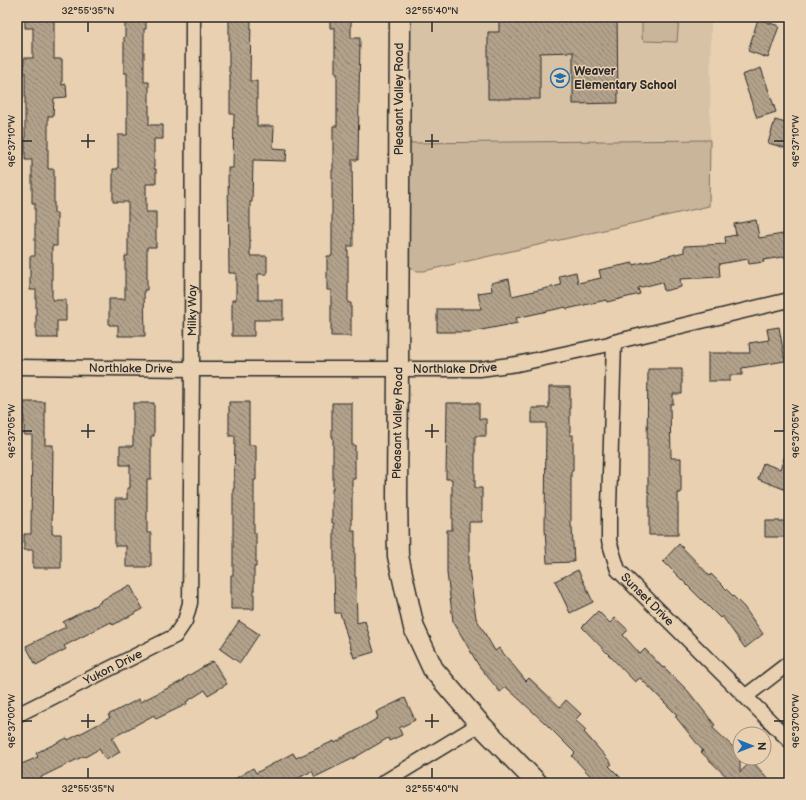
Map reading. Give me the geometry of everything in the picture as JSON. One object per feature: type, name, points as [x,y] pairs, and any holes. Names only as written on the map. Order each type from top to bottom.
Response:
[{"type":"street","name":"Milky Way","points":[[190,603],[193,17]]},
{"type":"street","name":"Pleasant Valley Road","points":[[400,17],[397,495],[398,556],[414,628],[433,669],[480,724],[537,783]]},
{"type":"street","name":"Northlake Drive","points":[[17,367],[192,369],[487,368],[517,364],[609,344],[789,300]]},
{"type":"street","name":"Sunset Drive","points":[[614,342],[609,541],[618,570],[789,740]]},
{"type":"street","name":"Yukon Drive","points":[[19,710],[175,636],[185,621],[190,603]]},
{"type":"street","points":[[746,696],[789,663]]},
{"type":"street","points":[[384,783],[480,724]]},
{"type":"shaded area","name":"Weaver Elementary School","points":[[409,17],[711,17],[710,140],[408,143]]},
{"type":"shaded area","points":[[642,17],[679,17],[677,42],[645,41],[642,38]]},
{"type":"shaded area","points":[[710,140],[709,206],[424,271],[415,271],[409,265],[408,143]]},
{"type":"building","points":[[25,17],[54,17],[54,59],[62,59],[62,85],[66,84],[67,97],[54,98],[53,116],[48,116],[48,169],[54,169],[54,213],[57,213],[57,246],[52,246],[52,300],[66,300],[66,321],[57,321],[57,338],[36,338],[36,290],[30,290],[30,256],[35,256],[35,203],[32,203],[32,160],[25,160],[24,58],[33,58],[33,28],[25,28]]},
{"type":"building","points":[[125,17],[146,17],[146,29],[144,29],[144,82],[149,82],[149,125],[163,125],[163,139],[154,139],[154,169],[156,169],[156,184],[146,184],[146,212],[156,212],[156,247],[147,247],[147,290],[144,290],[145,336],[118,336],[118,325],[109,325],[109,299],[125,299],[125,256],[128,256],[128,202],[113,202],[113,169],[118,169],[118,135],[127,135],[127,73],[124,73]]},
{"type":"building","points":[[229,17],[251,17],[250,81],[257,81],[257,126],[274,126],[273,148],[287,149],[286,161],[253,160],[252,202],[250,202],[250,256],[267,256],[267,274],[258,274],[258,300],[283,300],[283,320],[254,320],[254,336],[232,336],[232,300],[236,300],[236,273],[229,273],[228,168],[233,168],[234,114],[230,114]]},
{"type":"building","points":[[330,17],[351,17],[351,38],[360,38],[358,160],[352,160],[353,246],[348,246],[348,303],[351,303],[351,336],[331,336],[331,290],[327,290],[327,256],[332,256],[333,126],[337,126],[335,28],[330,28]]},
{"type":"building","points":[[499,17],[617,17],[618,103],[573,104],[573,52],[540,53],[540,99],[488,99],[488,32],[499,32]]},
{"type":"building","points":[[758,19],[779,26],[768,58],[748,51]]},
{"type":"building","points":[[761,68],[776,112],[757,118],[742,75]]},
{"type":"building","points":[[775,120],[789,124],[789,149],[768,143]]},
{"type":"building","points":[[756,220],[759,238],[789,233],[789,256],[749,264],[748,259],[719,264],[720,277],[680,279],[681,287],[664,291],[662,282],[638,288],[640,294],[607,302],[606,300],[567,309],[566,307],[516,318],[518,323],[471,332],[437,332],[437,309],[481,309],[478,293],[492,291],[491,283],[509,279],[512,296],[561,285],[559,276],[576,272],[578,283],[601,278],[599,270],[633,263],[633,265],[684,252],[684,246],[726,244],[725,237],[736,235],[734,224]]},
{"type":"building","points":[[779,327],[785,361],[742,368],[742,375],[730,375],[730,381],[708,381],[708,353],[750,353],[749,343],[769,340],[767,329]]},
{"type":"building","points":[[648,369],[682,369],[682,394],[673,394],[673,404],[670,404],[671,458],[681,458],[681,493],[678,493],[678,535],[649,535],[647,446]]},
{"type":"building","points":[[549,387],[570,387],[570,435],[573,435],[573,471],[571,471],[571,527],[574,562],[547,563],[545,528],[546,423],[532,423],[532,408],[549,408]]},
{"type":"building","points":[[24,402],[45,402],[45,445],[53,445],[52,534],[61,534],[61,568],[33,568],[33,550],[24,550],[24,534],[31,534],[32,435],[24,435]]},
{"type":"building","points":[[229,402],[249,402],[249,445],[256,445],[256,480],[254,480],[254,533],[256,533],[256,567],[254,567],[254,609],[231,609],[231,575],[233,575],[233,489],[235,436],[229,436]]},
{"type":"building","points":[[133,403],[154,403],[154,436],[151,436],[151,479],[147,479],[147,533],[151,533],[151,567],[126,567],[126,546],[115,546],[115,499],[127,499],[127,488],[130,488],[130,465],[120,465],[120,446],[133,446]]},
{"type":"building","points":[[332,403],[352,403],[352,445],[355,445],[355,479],[352,479],[352,531],[355,531],[357,623],[365,621],[374,652],[354,658],[340,613],[335,613],[334,523],[332,523]]},
{"type":"building","points":[[447,403],[479,403],[479,419],[486,419],[486,436],[475,436],[475,488],[482,488],[482,522],[469,522],[469,569],[476,618],[495,651],[499,648],[526,681],[529,678],[560,707],[566,700],[581,714],[575,720],[586,730],[584,732],[612,764],[609,766],[626,783],[597,783],[572,756],[575,753],[545,723],[506,687],[500,692],[479,666],[453,621],[447,573],[447,530],[452,530],[452,479],[446,479]]},
{"type":"building","points":[[788,448],[789,491],[758,479],[763,463],[780,469]]},
{"type":"building","points":[[765,521],[789,521],[789,537],[765,537]]},
{"type":"building","points":[[679,544],[710,576],[711,574],[744,607],[763,634],[745,648],[722,616],[720,618],[663,561]]},
{"type":"building","points":[[578,570],[593,602],[570,613],[555,581]]},
{"type":"building","points":[[130,585],[143,609],[113,625],[111,622],[64,646],[66,649],[36,665],[26,646],[66,627],[63,622]]},
{"type":"building","points":[[598,611],[610,623],[615,618],[628,630],[623,635],[640,654],[645,649],[688,691],[715,725],[712,727],[732,746],[732,766],[740,766],[740,772],[747,766],[757,766],[772,783],[728,783],[731,781],[701,752],[703,751],[675,716],[677,715],[640,678],[635,682],[582,627]]},
{"type":"building","points":[[239,621],[259,634],[240,663],[220,649]]},
{"type":"building","points":[[213,661],[227,684],[208,695],[205,690],[186,702],[187,704],[156,719],[154,715],[112,738],[120,752],[106,760],[99,749],[41,777],[44,783],[17,783],[17,766],[38,757],[36,753],[67,738],[68,740],[110,718],[108,715],[139,699],[140,702],[184,680],[183,679]]},
{"type":"building","points":[[405,698],[415,720],[399,728],[402,735],[389,741],[388,738],[354,758],[315,777],[312,771],[289,783],[228,783],[253,768],[256,773],[293,753],[296,758],[334,741],[335,743],[378,718],[376,712]]},
{"type":"place","name":"Weaver Elementary School","points":[[560,78]]}]
